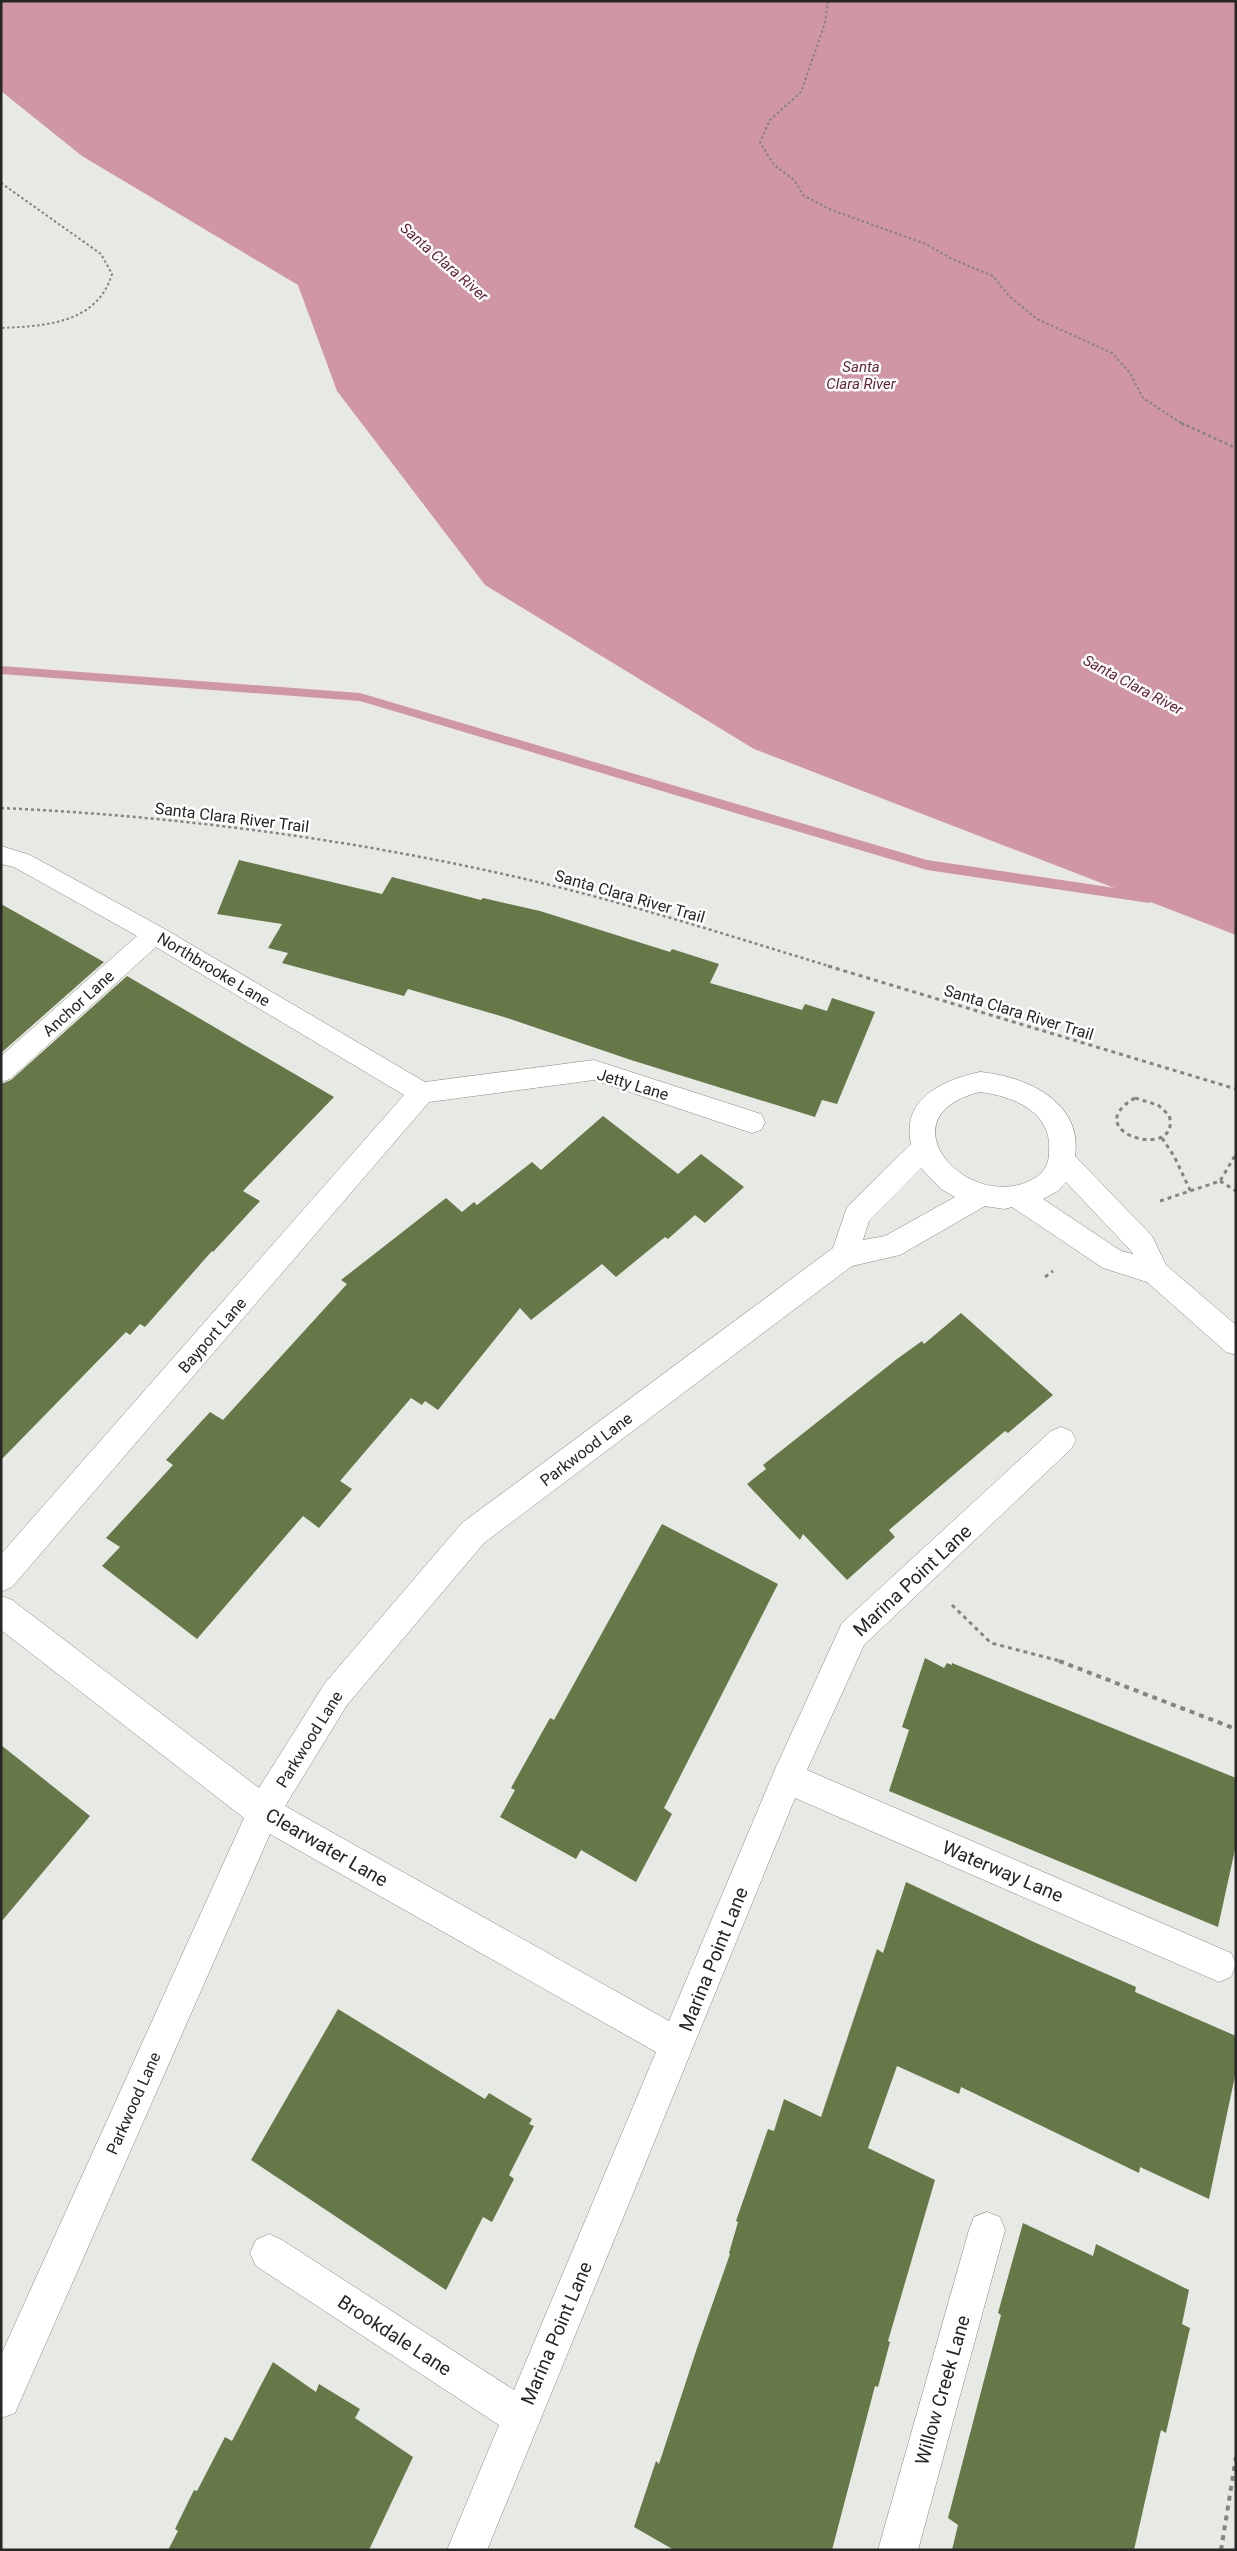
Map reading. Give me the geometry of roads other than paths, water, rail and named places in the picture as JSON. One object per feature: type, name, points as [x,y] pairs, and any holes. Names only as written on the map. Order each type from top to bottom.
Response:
[{"type":"street","name":"Northbrooke Lane","points":[[1,855],[22,861],[154,934],[422,1092]]},
{"type":"street","name":"Anchor Lane","points":[[1,1072],[154,934]]},
{"type":"street","name":"Jetty Lane","points":[[422,1092],[594,1070],[752,1122]]},
{"type":"street","points":[[973,1084],[1003,1084],[1025,1092],[1044,1105],[1057,1122],[1064,1141],[1062,1160],[1054,1177],[1039,1189],[1019,1197],[1000,1199],[980,1196],[960,1189],[944,1178],[932,1164],[924,1148],[922,1129],[928,1111],[940,1096],[958,1087],[973,1084]]},
{"type":"street","name":"Bayport Lane","points":[[1,1577],[422,1092]]},
{"type":"street","points":[[845,1255],[856,1215],[924,1148]]},
{"type":"street","points":[[1062,1160],[1142,1244],[1156,1273],[1236,1343]]},
{"type":"street","name":"Parkwood Lane","points":[[1,2399],[263,1812],[336,1694],[474,1533],[845,1255],[890,1247],[980,1196]]},
{"type":"street","points":[[1019,1197],[1113,1260],[1156,1273]]},
{"type":"street","name":"Marina Point Lane","points":[[467,2550],[678,2045],[787,1778],[852,1634],[1061,1440]]},
{"type":"street","name":"Clearwater Lane","points":[[1,1611],[263,1812],[678,2045]]},
{"type":"street","name":"Waterway Lane","points":[[787,1778],[1219,1965]]},
{"type":"street","name":"Willow Creek Lane","points":[[898,2550],[987,2230]]},
{"type":"street","name":"Brookdale Lane","points":[[269,2253],[521,2417]]},
{"type":"water","name":"Santa Clara River","points":[[1,1],[1236,1],[1236,935],[754,749],[485,585],[337,391],[298,285],[82,156],[1,91]]},
{"type":"waterway","points":[[1,670],[360,697],[927,865],[1149,898]]}]
